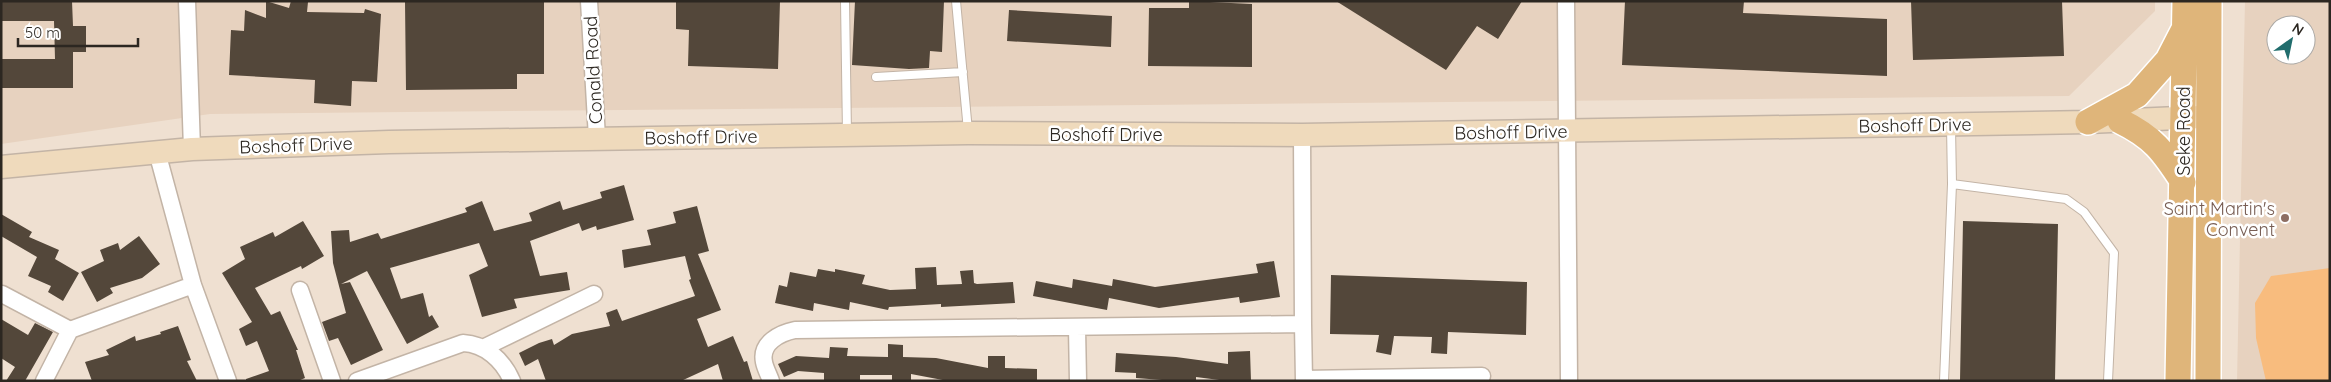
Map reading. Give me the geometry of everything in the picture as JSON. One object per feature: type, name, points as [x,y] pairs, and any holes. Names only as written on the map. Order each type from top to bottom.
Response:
[{"type":"main road","name":"Seke Road","points":[[2178,381],[2185,1]]},
{"type":"main road","name":"Seke Road","points":[[2208,381],[2211,116],[2209,1]]},
{"type":"main road","points":[[2088,122],[2137,95],[2168,60],[2184,29]]},
{"type":"main road","name":"Boshoff Drive","points":[[1,167],[192,149],[389,142],[968,133],[1302,135],[1567,132],[2088,122],[2211,116]]},
{"type":"main road","points":[[2120,121],[2140,131],[2156,143],[2183,182]]},
{"type":"street","points":[[187,1],[192,149]]},
{"type":"street","name":"Conald Road","points":[[589,1],[597,138]]},
{"type":"street","points":[[1566,1],[1569,381]]},
{"type":"street","points":[[1302,135],[1304,380],[1482,376]]},
{"type":"street","points":[[157,152],[193,285],[228,381]]},
{"type":"street","points":[[44,381],[70,330],[193,285]]},
{"type":"street","points":[[300,290],[332,381]]},
{"type":"street","points":[[2,294],[70,330]]},
{"type":"street","points":[[485,347],[594,294]]},
{"type":"street","points":[[772,381],[763,360],[768,345],[780,333],[795,330],[1303,324]]},
{"type":"street","points":[[1077,328],[1078,381]]},
{"type":"street","points":[[356,381],[463,343],[475,343],[485,347],[498,360],[512,381]]},
{"type":"lane","points":[[845,1],[847,136]]},
{"type":"lane","points":[[956,1],[968,133]]},
{"type":"lane","points":[[876,77],[962,72]]},
{"type":"lane","points":[[1944,381],[1952,184],[1951,124]]},
{"type":"lane","points":[[1952,184],[2066,199],[2084,212],[2114,253],[2108,381]]},
{"type":"shaded area","points":[[1,1],[2155,1],[2155,11],[2069,96],[210,114],[1,144]]},
{"type":"shaded area","name":"Saint Martin's Convent","points":[[2245,1],[2330,1],[2330,381],[2237,381]]},
{"type":"shaded area","points":[[2330,268],[2330,381],[2266,381],[2256,338],[2255,303],[2271,276]]},
{"type":"building","points":[[1,1],[72,1],[73,26],[86,26],[86,52],[73,52],[73,88],[1,88],[1,59],[55,59],[54,21],[1,21]]},
{"type":"building","points":[[266,1],[289,8],[291,1],[308,2],[307,12],[364,13],[365,9],[381,14],[377,82],[352,81],[351,106],[314,103],[315,80],[229,75],[231,30],[244,31],[245,10],[266,18]]},
{"type":"building","points":[[676,1],[780,1],[778,69],[688,66],[689,30],[676,29]]},
{"type":"building","points":[[855,1],[944,1],[942,52],[930,51],[929,68],[909,69],[852,65]]},
{"type":"building","points":[[1189,1],[1252,4],[1252,67],[1148,66],[1149,8],[1189,8]]},
{"type":"building","points":[[1336,1],[1522,1],[1498,39],[1477,26],[1446,70]]},
{"type":"building","points":[[1625,1],[1744,1],[1743,13],[1887,19],[1887,76],[1622,65]]},
{"type":"building","points":[[1911,1],[2062,1],[2064,56],[1913,60]]},
{"type":"building","points":[[405,2],[544,2],[544,74],[517,74],[517,89],[406,90]]},
{"type":"building","points":[[1009,10],[1112,16],[1111,47],[1007,41]]},
{"type":"building","points":[[624,185],[634,220],[597,230],[596,226],[582,231],[579,223],[530,241],[540,276],[567,272],[570,290],[514,299],[517,308],[482,317],[469,275],[488,266],[479,243],[390,268],[401,299],[423,293],[429,317],[432,315],[439,327],[407,344],[367,271],[341,284],[350,282],[383,350],[351,365],[338,338],[329,341],[322,322],[346,313],[333,263],[331,231],[349,230],[350,242],[378,233],[381,239],[467,212],[465,208],[482,201],[494,231],[532,221],[529,213],[560,201],[563,210],[602,198],[600,192]]},
{"type":"building","points":[[697,206],[709,251],[698,254],[721,310],[697,319],[708,347],[733,336],[744,362],[747,361],[753,381],[723,381],[718,364],[681,381],[546,381],[538,359],[525,366],[519,353],[552,339],[554,345],[572,334],[610,326],[606,313],[617,309],[622,321],[695,296],[689,280],[691,279],[685,256],[624,268],[622,250],[651,245],[647,230],[676,223],[673,212]]},
{"type":"building","points":[[1,214],[32,232],[29,237],[59,250],[55,259],[79,273],[63,301],[48,292],[51,286],[28,276],[37,257],[1,236]]},
{"type":"building","points":[[303,221],[324,256],[302,269],[301,266],[255,288],[271,315],[280,311],[298,350],[296,350],[305,378],[298,381],[246,381],[246,379],[269,371],[257,341],[246,346],[239,329],[252,322],[222,273],[245,259],[240,247],[273,232],[275,237]]},
{"type":"building","points":[[1963,221],[2058,224],[2055,381],[1960,381]]},
{"type":"building","points":[[139,236],[160,264],[142,278],[110,288],[113,293],[97,302],[81,272],[104,261],[100,250],[118,243],[120,250]]},
{"type":"building","points":[[1274,261],[1280,297],[1240,303],[1239,297],[1159,308],[1109,298],[1107,310],[1033,296],[1036,281],[1072,288],[1073,279],[1112,286],[1113,279],[1155,287],[1258,273],[1256,264]]},
{"type":"building","points":[[936,267],[937,285],[962,284],[960,271],[973,270],[974,283],[977,284],[1013,282],[1015,303],[941,307],[941,304],[889,307],[888,310],[850,302],[849,310],[814,303],[813,311],[775,303],[779,285],[787,287],[790,272],[816,277],[818,269],[835,272],[835,269],[865,275],[862,284],[890,290],[916,289],[915,268]]},
{"type":"building","points":[[1331,275],[1527,282],[1526,335],[1448,332],[1447,354],[1431,353],[1432,337],[1394,336],[1391,355],[1376,352],[1379,335],[1330,334]]},
{"type":"building","points":[[1,319],[28,335],[35,323],[53,332],[25,381],[6,381],[15,367],[1,358]]},
{"type":"building","points":[[178,326],[191,360],[187,361],[197,381],[92,381],[85,362],[109,355],[106,350],[135,336],[136,341],[161,334],[160,332]]},
{"type":"building","points":[[888,344],[903,345],[903,357],[936,358],[988,368],[988,356],[1005,356],[1005,368],[1037,369],[1037,381],[948,381],[911,374],[911,381],[892,381],[892,375],[860,375],[860,381],[824,381],[824,373],[798,371],[784,377],[778,364],[796,356],[829,358],[830,347],[848,348],[847,356],[888,357]]},
{"type":"building","points":[[1250,351],[1251,381],[1227,381],[1196,377],[1196,381],[1175,381],[1136,378],[1136,373],[1115,372],[1116,353],[1176,357],[1228,364],[1228,352]]},
{"type":"place","name":"Saint Martin's Convent","points":[[2285,218]]}]
